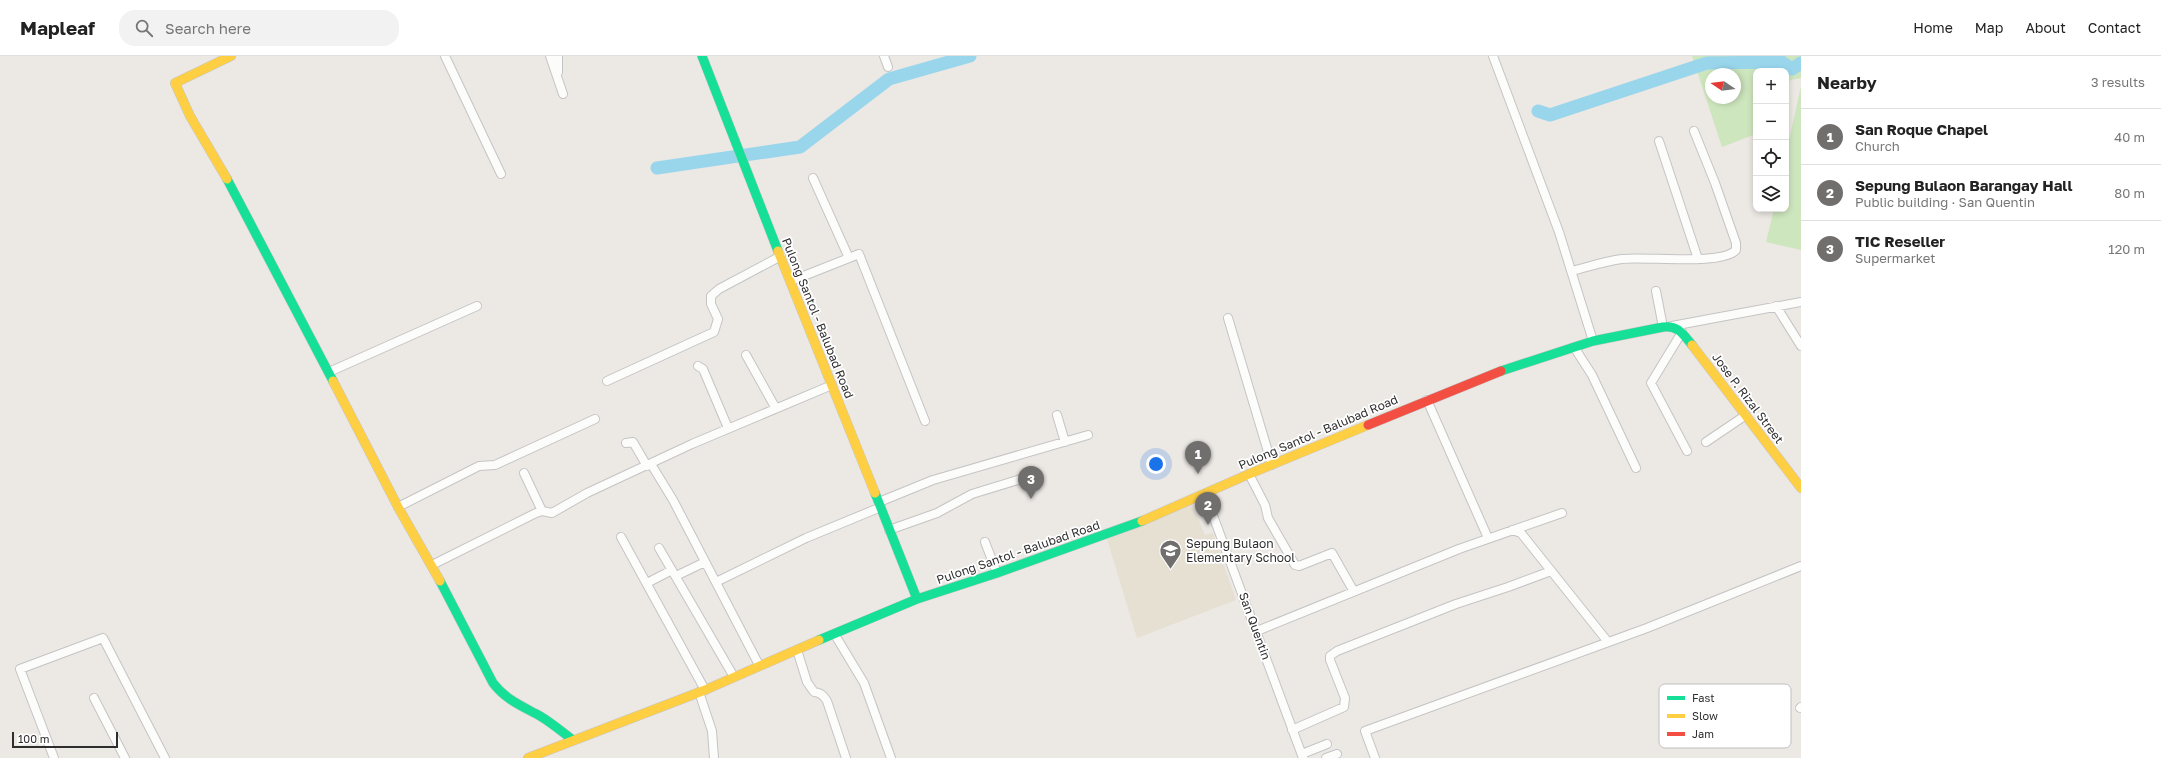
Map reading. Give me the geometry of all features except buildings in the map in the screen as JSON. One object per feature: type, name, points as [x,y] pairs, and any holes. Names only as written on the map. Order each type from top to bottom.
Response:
[{"type":"street","points":[[231,56],[175,83],[190,116],[220,163],[398,507],[432,565],[493,682],[501,695],[514,705],[547,720],[573,740]]},
{"type":"street","points":[[445,56],[501,174]]},
{"type":"street","points":[[550,56],[563,94]]},
{"type":"street","points":[[558,56],[558,79]]},
{"type":"street","name":"Pulong Santol - Balubad Road","points":[[702,56],[743,165],[781,256],[917,598],[998,573],[1148,519],[1249,474],[1505,369],[1593,341],[1672,326]]},
{"type":"street","points":[[884,56],[888,67]]},
{"type":"street","points":[[1493,56],[1559,232],[1593,341]]},
{"type":"street","points":[[1572,271],[1624,259],[1698,259],[1732,254],[1736,250],[1736,243],[1715,183],[1694,131]]},
{"type":"street","points":[[1659,141],[1698,259]]},
{"type":"street","points":[[813,178],[849,258]]},
{"type":"street","points":[[791,281],[859,254],[925,421]]},
{"type":"street","points":[[607,381],[714,332],[718,319],[711,304],[711,296],[719,289],[781,256]]},
{"type":"street","points":[[1656,291],[1663,327]]},
{"type":"street","points":[[1672,326],[1801,302]]},
{"type":"street","points":[[329,372],[477,306]]},
{"type":"street","points":[[1776,306],[1801,346]]},
{"type":"street","points":[[1228,318],[1272,465]]},
{"type":"street","name":"Jose P. Rizal Street","points":[[1672,326],[1682,332],[1801,488]]},
{"type":"street","points":[[1682,332],[1651,384],[1687,452]]},
{"type":"street","points":[[1574,347],[1602,394],[1636,468]]},
{"type":"street","points":[[746,355],[775,407]]},
{"type":"street","points":[[698,366],[703,369],[728,428]]},
{"type":"street","points":[[432,565],[542,510],[552,513],[587,493],[728,428],[775,407],[832,385]]},
{"type":"street","points":[[1427,400],[1488,538]]},
{"type":"street","points":[[1057,415],[1065,442]]},
{"type":"street","points":[[1706,442],[1746,415]]},
{"type":"street","points":[[398,507],[479,466],[496,465],[595,419]]},
{"type":"street","points":[[716,582],[806,538],[933,480],[1088,435]]},
{"type":"street","points":[[626,443],[633,442],[673,500],[759,665]]},
{"type":"street","points":[[524,473],[542,510]]},
{"type":"street","points":[[1249,474],[1265,505],[1268,518],[1295,565],[1299,566],[1328,553],[1332,553],[1353,590]]},
{"type":"street","points":[[889,530],[936,513],[972,494],[1022,479]]},
{"type":"street","name":"San Quentin","points":[[1205,494],[1303,756]]},
{"type":"street","points":[[1257,631],[1353,590],[1488,538],[1562,513]]},
{"type":"street","points":[[1512,530],[1521,533],[1608,642]]},
{"type":"street","points":[[621,538],[638,571],[647,584],[702,691],[712,731],[714,758]]},
{"type":"street","points":[[985,542],[998,573]]},
{"type":"street","points":[[659,548],[734,677]]},
{"type":"street","points":[[647,584],[705,562]]},
{"type":"street","points":[[1375,758],[1365,731],[1608,642],[1801,566]]},
{"type":"street","points":[[1292,730],[1344,707],[1345,698],[1330,660],[1330,656],[1337,651],[1456,604],[1551,571]]},
{"type":"street","points":[[528,758],[702,691],[759,665],[835,635],[917,598]]},
{"type":"street","points":[[835,635],[864,682],[891,758]]},
{"type":"street","points":[[54,758],[20,669],[103,638],[165,758]]},
{"type":"street","points":[[798,650],[807,682],[814,692],[818,692],[827,701],[846,758]]},
{"type":"street","points":[[94,698],[125,758]]},
{"type":"street","points":[[1303,756],[1327,744]]},
{"type":"street","points":[[1326,758],[1337,754]]},
{"type":"shaded area","name":"Sepung Bulaon Elementary School","points":[[1192,504],[1205,535],[1213,533],[1236,600],[1137,638],[1107,539]]},
{"type":"green space","points":[[1692,56],[1801,56],[1801,78],[1790,80],[1789,82],[1789,68],[1753,68],[1753,135],[1722,147],[1708,104],[1741,104],[1741,68],[1705,68],[1705,95]]},
{"type":"green space","points":[[1801,86],[1801,250],[1766,242],[1773,212],[1789,212],[1789,140]]},
{"type":"waterway","points":[[657,168],[800,147],[889,79],[970,56]]},
{"type":"waterway","points":[[1774,57],[1792,69],[1801,63]]},
{"type":"waterway","points":[[1538,111],[1550,115],[1707,63],[1782,62]]},
{"type":"traffic: fast","points":[[702,56],[778,251]]},
{"type":"traffic: fast","points":[[227,179],[333,381]]},
{"type":"traffic: fast","points":[[1501,371],[1593,341],[1663,327],[1673,327],[1680,331],[1692,345]]},
{"type":"traffic: fast","points":[[875,493],[917,599]]},
{"type":"traffic: fast","points":[[819,640],[917,599],[997,573],[1142,521]]},
{"type":"traffic: fast","points":[[440,581],[493,683],[498,689],[503,694],[544,719],[573,740]]},
{"type":"traffic: slow","points":[[227,179],[190,116],[175,83],[231,56]]},
{"type":"traffic: slow","points":[[778,251],[875,493]]},
{"type":"traffic: slow","points":[[1692,345],[1801,488]]},
{"type":"traffic: slow","points":[[333,381],[398,507],[440,581]]},
{"type":"traffic: slow","points":[[1142,521],[1249,474],[1368,425]]},
{"type":"traffic: slow","points":[[528,758],[705,690],[819,640]]},
{"type":"traffic: jam","points":[[1368,425],[1501,371]]},
{"type":"place","name":"San Roque Chapel","points":[[1198,474]]},
{"type":"place","name":"TIC Reseller","points":[[1031,499]]},
{"type":"place","name":"Sepung Bulaon Barangay Hall","points":[[1208,525]]},
{"type":"place","name":"Sepung Bulaon Elementary School","points":[[1171,570]]}]
